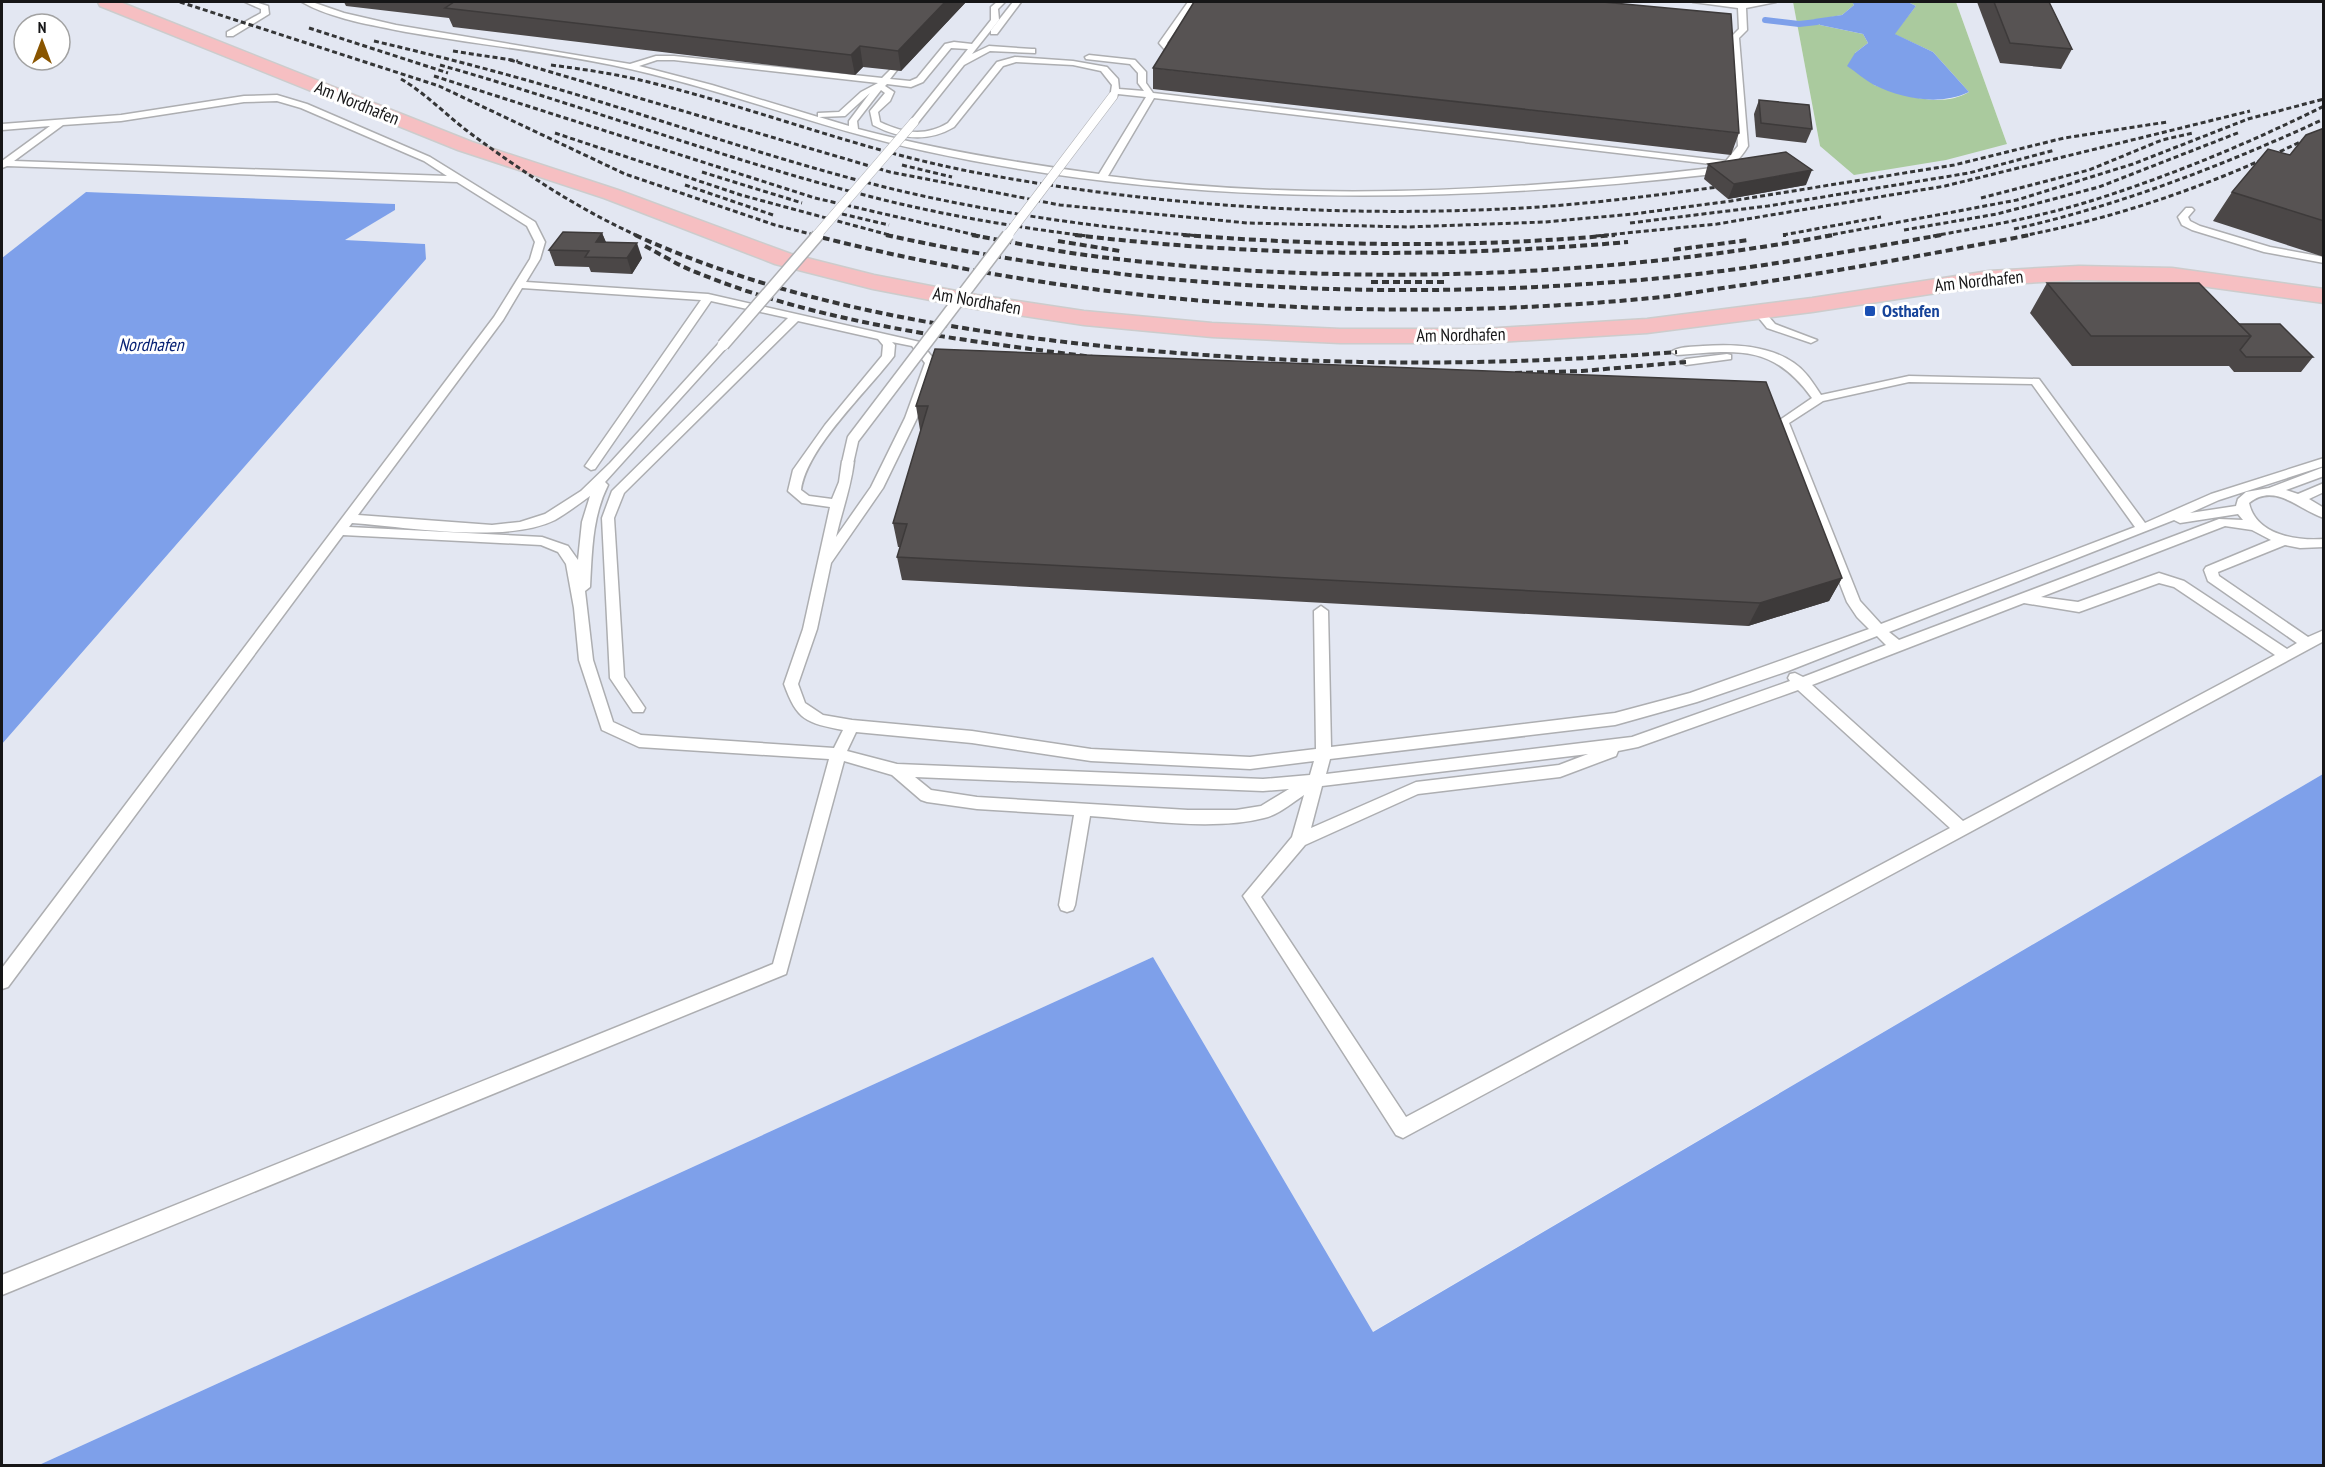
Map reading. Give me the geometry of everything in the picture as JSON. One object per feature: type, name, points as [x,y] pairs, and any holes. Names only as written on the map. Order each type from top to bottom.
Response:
[{"type":"main road","name":"Am Nordhafen","points":[[106,2],[465,146],[611,194],[783,259],[873,282],[977,302],[1084,318],[1212,330],[1340,336],[1482,336],[1647,326],[1989,278],[2079,273],[2172,275],[2324,296]]},
{"type":"main road","name":"Am Nordhafen","points":[[144,2],[567,167],[611,194]]},
{"type":"lane","points":[[230,34],[265,14],[265,8],[249,2]]},
{"type":"lane","points":[[306,2],[385,26],[632,66],[802,113],[854,130],[925,148],[1025,168],[1245,190],[1448,194],[1629,182],[1714,171],[1730,164],[1738,158],[1743,146],[1735,37],[1743,30],[1742,6]]},
{"type":"lane","points":[[327,9],[339,2]]},
{"type":"lane","points":[[350,519],[492,529],[521,526],[550,517],[585,494],[614,466],[723,345],[952,75],[995,20],[994,9],[998,2]]},
{"type":"lane","points":[[999,47],[990,42],[993,34],[1017,2]]},
{"type":"lane","points":[[1168,48],[1163,43],[1192,2]]},
{"type":"lane","points":[[1697,2],[1742,6],[1772,2]]},
{"type":"lane","points":[[632,66],[656,58],[674,58],[881,84],[911,84],[920,80],[948,46],[976,44]]},
{"type":"lane","points":[[962,63],[977,53],[999,47],[1132,62],[1142,72],[1142,83],[1151,96]]},
{"type":"lane","points":[[1098,58],[1120,68],[1125,85],[1116,93],[853,439],[810,629],[791,684],[799,706],[819,720],[852,726],[972,737],[1091,755],[1250,763],[1615,719],[1692,698],[1783,667],[2143,529],[2215,497],[2324,462]]},
{"type":"lane","points":[[881,84],[890,92],[887,99],[874,111],[876,123],[888,130],[924,137],[941,133],[951,125],[1000,64],[1015,59],[1073,63],[1104,69],[1114,79],[1116,93]]},
{"type":"lane","points":[[854,130],[854,121],[893,70]]},
{"type":"lane","points":[[802,113],[830,116],[841,114],[852,108],[862,94],[881,84]]},
{"type":"lane","points":[[1116,93],[1130,91],[1151,96],[1730,164]]},
{"type":"lane","points":[[1102,177],[1151,96]]},
{"type":"lane","points":[[2,127],[121,118],[244,99],[277,98],[304,106],[427,159],[531,224],[540,242],[535,259],[499,318],[2,981]]},
{"type":"lane","points":[[2,164],[60,123]]},
{"type":"lane","points":[[2,164],[460,179]]},
{"type":"lane","points":[[2189,210],[2183,217],[2186,223],[2196,228],[2268,250],[2324,260]]},
{"type":"lane","points":[[520,285],[708,297],[916,344],[931,363],[911,418],[878,488],[824,564]]},
{"type":"lane","points":[[591,466],[708,297]]},
{"type":"lane","points":[[1759,312],[1771,326],[1810,340]]},
{"type":"lane","points":[[639,708],[617,678],[608,518],[618,491],[796,317]]},
{"type":"lane","points":[[837,504],[806,500],[794,490],[797,473],[829,428],[888,356],[889,345],[882,336]]},
{"type":"lane","points":[[1677,352],[1736,349],[1766,355],[1786,363],[1802,375],[1819,399]]},
{"type":"lane","points":[[1686,363],[1742,355],[1766,355]]},
{"type":"lane","points":[[1896,646],[1862,614],[1854,602],[1783,422],[1819,399],[1842,392],[1909,379],[2035,381],[2143,529]]},
{"type":"lane","points":[[581,608],[592,501],[614,466]]},
{"type":"lane","points":[[2256,526],[2242,509],[2242,502],[2247,496],[2269,492],[2324,471]]},
{"type":"lane","points":[[2299,499],[2324,487]]},
{"type":"lane","points":[[2269,492],[2299,499],[2324,514]]},
{"type":"lane","points":[[2160,522],[2242,509]]},
{"type":"lane","points":[[1299,840],[1416,788],[1560,771],[1801,683],[2224,522],[2256,526],[2284,540],[2299,544],[2324,543]]},
{"type":"lane","points":[[341,531],[542,541],[563,549],[573,563],[581,608],[586,660],[607,726],[639,741],[838,754],[897,770],[1263,785],[1316,781],[1633,743]]},
{"type":"lane","points":[[2284,540],[2211,570],[2213,578],[2308,644]]},
{"type":"lane","points":[[2022,598],[2079,607],[2159,578],[2179,584],[2286,655]]},
{"type":"lane","points":[[1321,611],[1324,754],[1299,840],[1251,896],[1403,1129],[2324,635]]},
{"type":"lane","points":[[1783,667],[1962,829]]},
{"type":"lane","points":[[2,1285],[780,969],[838,754],[852,726]]},
{"type":"lane","points":[[897,770],[927,796],[977,803],[1083,811],[1236,816],[1264,812],[1316,781]]},
{"type":"lane","points":[[1067,905],[1083,811]]},
{"type":"shaded area","points":[[2,2],[1793,2],[1820,146],[2007,144],[1956,2],[2323,2],[2323,774],[1372,1332],[1153,957],[39,1465],[2,1465],[2,744],[426,259],[425,244],[344,240],[395,210],[394,204],[86,192],[2,258]]},
{"type":"green space","points":[[1793,2],[1852,2],[1854,5],[1842,15],[1815,20],[1820,25],[1863,34],[1868,43],[1855,53],[1874,85],[1921,99],[1934,100],[1958,97],[1969,92],[1933,52],[1894,34],[1916,6],[1908,2],[1956,2],[2007,144],[1946,160],[1854,175],[1820,146]]},
{"type":"water","points":[[1852,2],[1908,2],[1916,6],[1895,34],[1933,52],[1969,92],[1934,100],[1909,97],[1874,85],[1847,66],[1855,53],[1868,43],[1863,34],[1820,25],[1814,19],[1842,15],[1854,5]]},
{"type":"water","name":"Nordhafen","points":[[86,192],[395,204],[395,210],[345,240],[425,244],[426,259],[2,744],[2,258]]},
{"type":"water","points":[[2323,774],[2323,1465],[39,1465],[1153,957],[1373,1332]]},
{"type":"building","points":[[454,2],[945,2],[898,51],[860,46],[851,55],[445,8]]},
{"type":"building","points":[[1194,2],[1603,2],[1731,14],[1739,133],[1153,68]]},
{"type":"building","points":[[1994,2],[2049,2],[2072,49],[2010,43]]},
{"type":"building","points":[[1759,100],[1809,105],[1812,129],[1761,123]]},
{"type":"building","points":[[2324,128],[2324,221],[2232,192],[2268,149],[2290,155],[2306,135]]},
{"type":"building","points":[[1786,152],[1812,170],[1734,184],[1708,164]]},
{"type":"building","points":[[563,232],[602,233],[596,242],[637,243],[627,258],[585,257],[589,251],[549,250]]},
{"type":"building","points":[[2047,283],[2199,283],[2251,336],[2091,336]]},
{"type":"building","points":[[2239,324],[2280,324],[2313,357],[2246,357],[2240,350],[2251,336]]},
{"type":"building","points":[[935,349],[1766,382],[1842,578],[1760,603],[897,557],[907,524],[893,523],[928,406],[916,406]]},
{"type":"waterway","points":[[1765,20],[1799,24],[1817,22]]},
{"type":"railway","points":[[180,2],[439,86],[625,174],[775,225],[818,236]]},
{"type":"railway","points":[[309,28],[448,73]]},
{"type":"railway","points":[[374,41],[545,85],[788,160],[901,191],[975,207],[1050,219],[1201,236]]},
{"type":"railway","points":[[453,51],[518,61]]},
{"type":"railway","points":[[510,60],[890,172],[1060,205],[1248,223],[1407,227],[1545,222],[1633,214],[1731,201],[1954,165],[2064,138],[2167,122]]},
{"type":"railway","points":[[440,65],[763,167],[872,197],[979,220],[1087,236]]},
{"type":"railway","points":[[551,65],[607,73],[681,90],[926,162],[1037,183],[1175,201],[1314,210],[1454,211],[1573,204],[1725,186]]},
{"type":"railway","points":[[434,76],[815,198],[980,236]]},
{"type":"railway","points":[[401,79],[466,130],[528,174],[571,201],[638,236]]},
{"type":"railway","points":[[1825,236],[2017,200],[2133,164],[2248,119],[2324,99]]},
{"type":"railway","points":[[1933,236],[1990,226],[2084,203],[2206,159],[2324,106]]},
{"type":"railway","points":[[1596,236],[1717,224],[1945,186],[2250,111]]},
{"type":"railway","points":[[2014,229],[2133,196],[2210,168],[2324,119]]},
{"type":"railway","points":[[2022,236],[2100,218],[2176,194],[2214,180],[2324,130]]},
{"type":"railway","points":[[1904,230],[1997,214],[2099,187],[2240,132]]},
{"type":"railway","points":[[555,133],[741,195],[893,236]]},
{"type":"railway","points":[[1981,198],[2089,170],[2162,140],[2193,133]]},
{"type":"railway","points":[[1630,223],[1768,206],[1969,173],[2055,150]]},
{"type":"railway","points":[[902,165],[952,177]]},
{"type":"railway","points":[[702,172],[802,203]]},
{"type":"railway","points":[[685,185],[773,215]]},
{"type":"railway","points":[[842,214],[889,225]]},
{"type":"railway","points":[[1786,235],[1783,235],[1881,217]]},
{"type":"railway","points":[[635,235],[743,277],[854,307],[968,329],[1083,344],[1231,357],[1380,362],[1528,361],[1677,352]]},
{"type":"railway","points":[[812,235],[915,259],[1019,278],[1123,293],[1229,303],[1335,308],[1441,309],[1547,306],[1664,297],[1816,274],[2030,235]]},
{"type":"railway","points":[[886,235],[980,254],[1171,279],[1363,290],[1459,290],[1651,279],[1760,266],[1941,235]]},
{"type":"railway","points":[[972,235],[1078,254],[1184,266],[1370,275],[1464,274],[1651,261],[1743,250],[1833,235]]},
{"type":"railway","points":[[1075,235],[1213,248],[1351,253],[1490,251],[1628,242]]},
{"type":"railway","points":[[1183,235],[1399,244],[1507,242],[1615,235]]},
{"type":"railway","points":[[1674,250],[1748,240]]},
{"type":"railway","points":[[1058,241],[1120,251]]},
{"type":"railway","points":[[645,246],[677,264],[745,291],[843,318],[993,344],[1093,357]]},
{"type":"railway","points":[[1371,282],[1446,282]]},
{"type":"railway","points":[[1515,373],[1582,371],[1686,362]]},
{"type":"place","name":"Osthafen","points":[[1870,311]]}]
